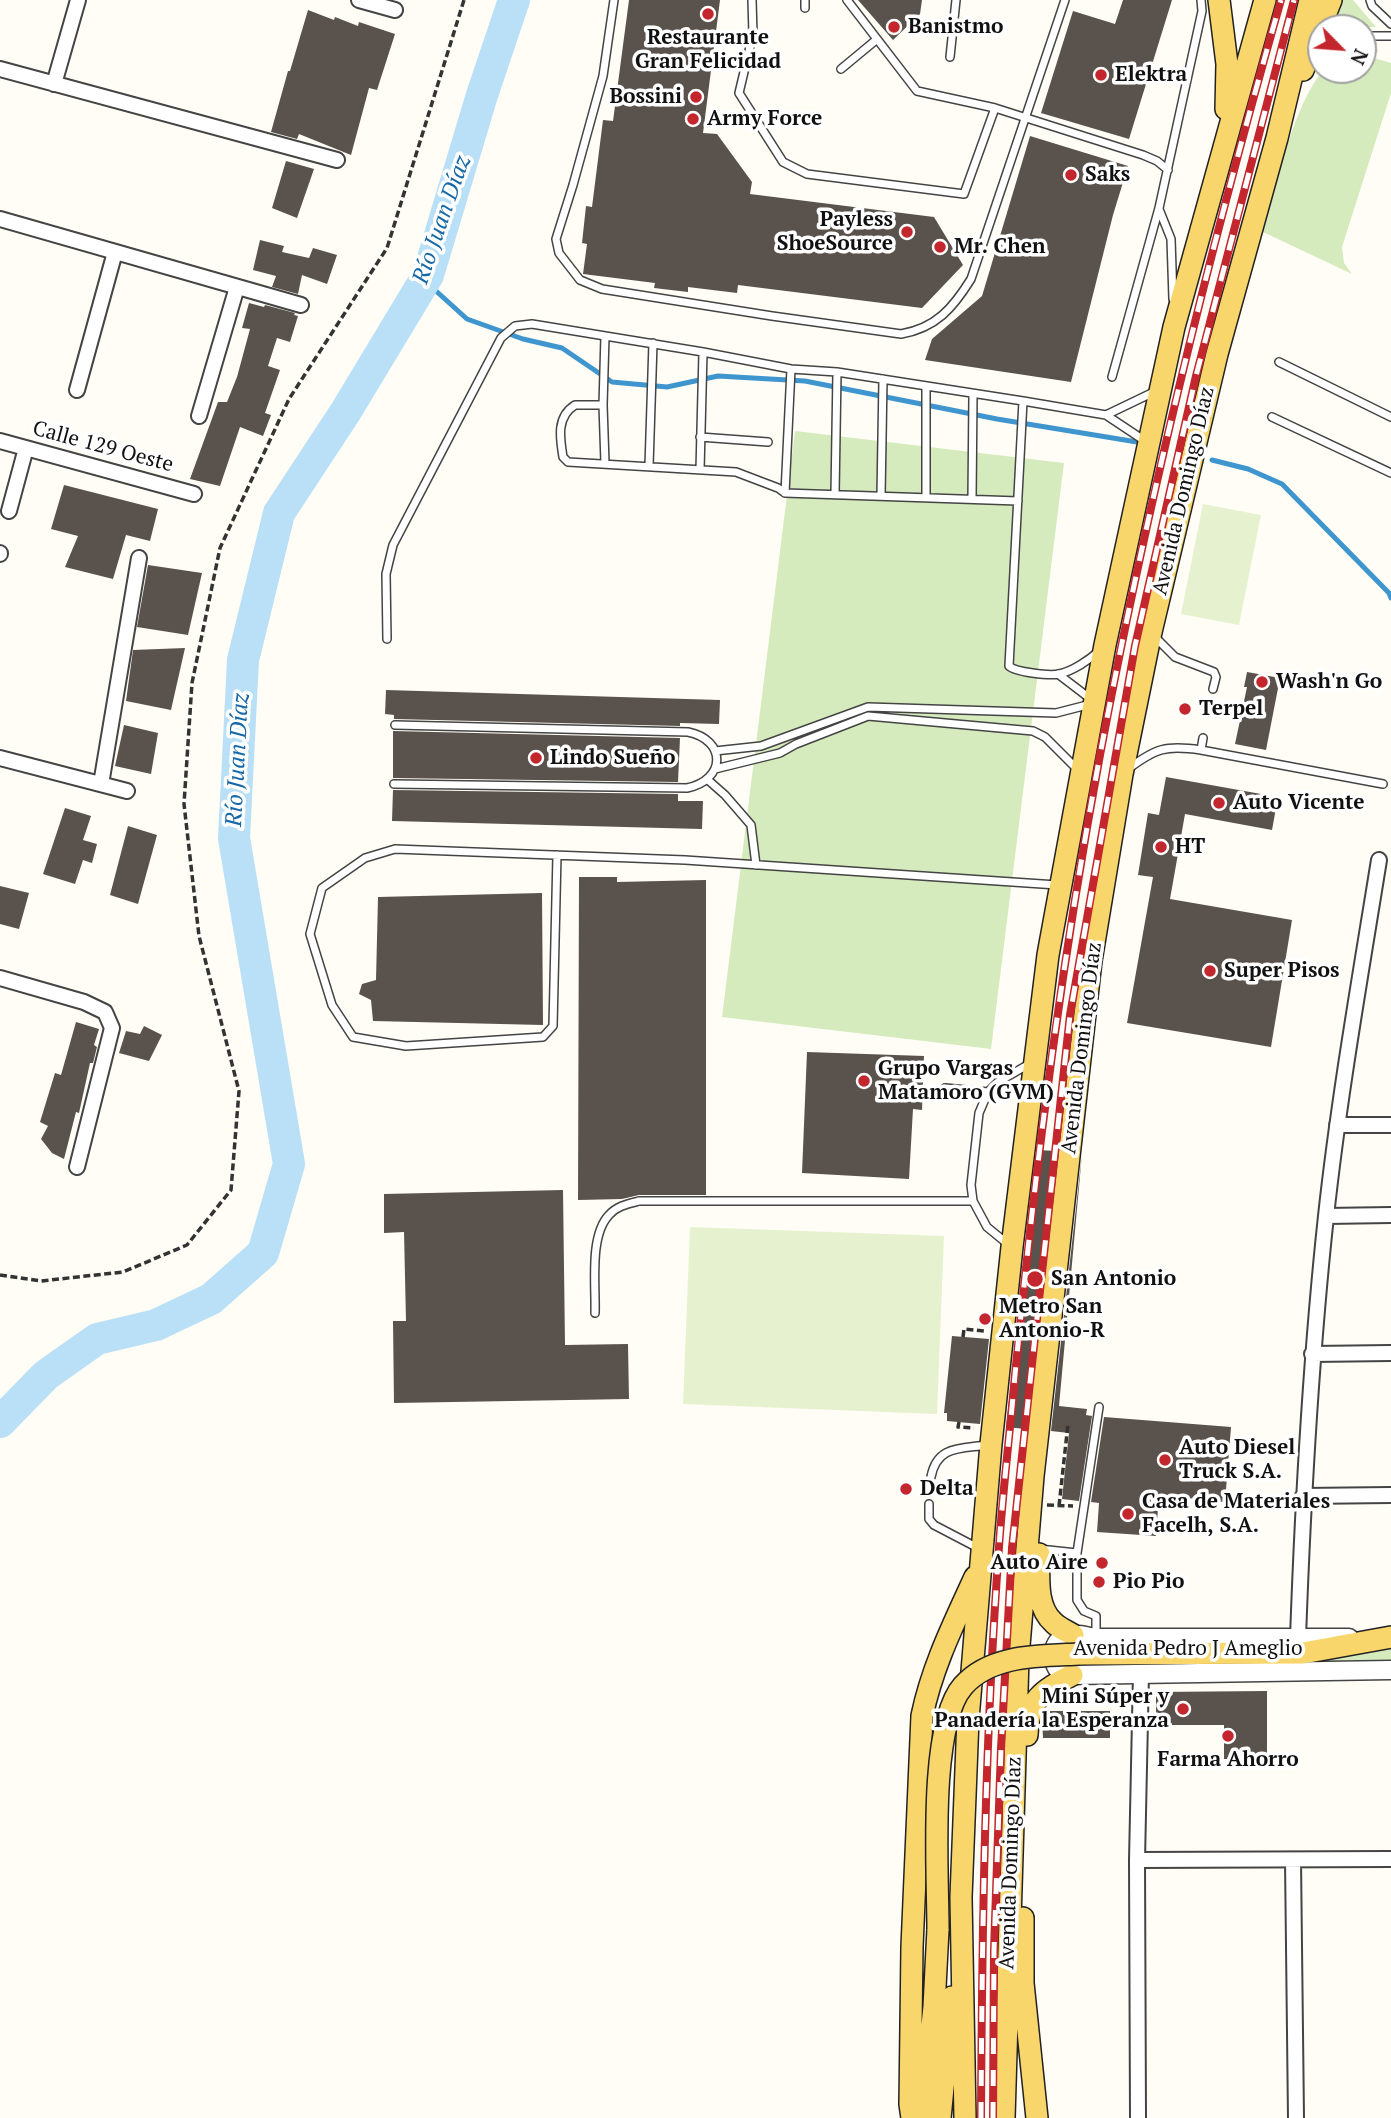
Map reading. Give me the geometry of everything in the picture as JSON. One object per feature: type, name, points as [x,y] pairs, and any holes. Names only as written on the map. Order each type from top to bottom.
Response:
[{"type":"main road","points":[[1219,0],[1227,64],[1225,140]]},
{"type":"main road","name":"Avenida Domingo Díaz","points":[[965,2118],[961,1897],[967,1730],[1012,1247],[1048,955],[1105,645],[1174,327],[1265,0]]},
{"type":"main road","name":"Avenida Domingo Díaz","points":[[1004,2118],[1018,1671],[1032,1476],[1091,961],[1122,774],[1151,632],[1217,354],[1277,138],[1310,0]]},
{"type":"main road","points":[[1277,138],[1307,70]]},
{"type":"main road","points":[[1032,1476],[1041,1522],[1040,1598],[1054,1623],[1076,1644]]},
{"type":"main road","points":[[912,2118],[912,1947],[922,1716],[937,1661],[982,1556]]},
{"type":"main road","points":[[922,2118],[934,2007],[938,1929],[940,1753],[949,1710],[964,1686],[990,1668],[1013,1659],[1037,1656],[1076,1644],[1303,1653],[1391,1637]]},
{"type":"main road","points":[[1037,2118],[1023,1983],[1027,1720],[1032,1704],[1041,1693],[1072,1675]]},
{"type":"main road","points":[[940,2118],[961,1897]]},
{"type":"main road","points":[[1003,2091],[1016,2118]]},
{"type":"street","points":[[54,84],[78,0]]},
{"type":"street","points":[[359,0],[395,10]]},
{"type":"street","points":[[0,69],[337,160]]},
{"type":"street","points":[[0,219],[301,305]]},
{"type":"street","points":[[77,390],[115,252]]},
{"type":"street","points":[[199,416],[237,287]]},
{"type":"street","name":"Calle 129 Oeste","points":[[0,441],[194,494]]},
{"type":"street","points":[[9,511],[26,449]]},
{"type":"street","points":[[101,784],[139,558]]},
{"type":"street","points":[[0,758],[127,791]]},
{"type":"street","points":[[1298,1638],[1312,1354],[1326,1216],[1337,1125],[1379,860]]},
{"type":"street","points":[[0,978],[84,1002],[104,1012],[112,1028],[77,1167]]},
{"type":"street","points":[[1337,1125],[1391,1125]]},
{"type":"street","points":[[1326,1216],[1391,1214]]},
{"type":"street","points":[[1312,1354],[1391,1353]]},
{"type":"street","points":[[1303,1496],[1391,1495]]},
{"type":"street","name":"Avenida Pedro J Ameglio","points":[[1391,1637],[1096,1638],[1076,1644],[1060,1639],[1052,1657],[1057,1668],[1072,1675],[1391,1670]]},
{"type":"street","points":[[1138,2118],[1137,1860],[1141,1673]]},
{"type":"street","points":[[1137,1860],[1391,1859]]},
{"type":"street","points":[[1293,1860],[1296,2118]]},
{"type":"lane","points":[[614,0],[603,76],[556,239],[558,253],[580,280],[602,289],[901,334],[921,330],[957,302],[971,279],[1065,0]]},
{"type":"lane","points":[[752,0],[753,34],[739,93],[783,162],[807,174],[964,194],[995,107]]},
{"type":"lane","points":[[847,0],[917,91],[995,107],[1143,155],[1168,170]]},
{"type":"lane","points":[[950,57],[956,0]]},
{"type":"lane","points":[[1112,377],[1168,170],[1202,11],[1201,0]]},
{"type":"lane","points":[[1370,0],[1372,6],[1391,24]]},
{"type":"lane","points":[[753,34],[760,42]]},
{"type":"lane","points":[[841,69],[876,40]]},
{"type":"lane","points":[[1158,208],[1171,239],[1174,327]]},
{"type":"lane","points":[[387,639],[386,574],[393,545],[501,338],[515,326],[532,324],[791,369],[837,372],[1107,415],[1149,443]]},
{"type":"lane","points":[[605,336],[605,463]]},
{"type":"lane","points":[[649,466],[653,344]]},
{"type":"lane","points":[[700,470],[702,352]]},
{"type":"lane","points":[[1279,362],[1391,417]]},
{"type":"lane","points":[[785,494],[791,369]]},
{"type":"lane","points":[[835,494],[837,372]]},
{"type":"lane","points":[[881,496],[883,379]]},
{"type":"lane","points":[[926,387],[926,497]]},
{"type":"lane","points":[[1107,415],[1160,389]]},
{"type":"lane","points":[[972,499],[973,395]]},
{"type":"lane","points":[[1023,401],[1009,666],[1016,671],[1058,674],[1093,657],[1105,645]]},
{"type":"lane","points":[[603,405],[575,405],[568,410],[560,425],[563,457],[568,462],[736,472],[778,488],[785,494],[1018,501]]},
{"type":"lane","points":[[1272,417],[1391,473]]},
{"type":"lane","points":[[701,437],[768,442]]},
{"type":"lane","points":[[1151,632],[1164,649],[1175,657],[1214,672],[1216,677],[1213,689]]},
{"type":"lane","points":[[1058,674],[1095,703]]},
{"type":"lane","points":[[715,751],[761,746],[868,707],[1056,713],[1095,703]]},
{"type":"lane","points":[[715,769],[780,753],[858,719],[882,716],[1033,731],[1045,737],[1062,752],[1081,775]]},
{"type":"lane","points":[[394,784],[687,788],[708,780],[715,769],[715,751],[710,743],[700,734],[688,732],[395,724]]},
{"type":"lane","points":[[1201,750],[1203,738]]},
{"type":"lane","points":[[1122,774],[1148,755],[1174,746],[1383,784]]},
{"type":"lane","points":[[708,780],[751,825],[756,865]]},
{"type":"lane","points":[[557,855],[553,1026],[543,1037],[406,1046],[353,1037],[332,1005],[310,934],[321,888],[365,858],[395,849],[557,855],[756,865],[1061,886]]},
{"type":"lane","points":[[1012,1247],[987,1227],[973,1201],[971,1185],[979,1113],[988,1092],[998,1082],[1035,1061]]},
{"type":"lane","points":[[945,1088],[988,1092]]},
{"type":"lane","points":[[595,1313],[596,1242],[608,1216],[621,1206],[639,1201],[973,1201]]},
{"type":"lane","points":[[1096,1638],[1096,1616],[1084,1611],[1077,1600],[1077,1553],[1099,1407]]},
{"type":"lane","points":[[931,1477],[934,1464],[949,1450],[992,1444]]},
{"type":"lane","points":[[929,1504],[929,1519],[934,1525],[982,1556]]},
{"type":"lane","points":[[1039,1548],[1077,1553]]},
{"type":"path","points":[[0,1275],[41,1281],[123,1272],[187,1245],[232,1190],[239,1091],[199,936],[184,804],[192,683],[220,548],[289,399],[387,248],[464,0]]},
{"type":"path","points":[[963,1337],[964,1329]]},
{"type":"path","points":[[1059,1506],[1068,1424]]},
{"type":"path","points":[[1038,1504],[1073,1507]]},
{"type":"green space","points":[[1342,0],[1353,0],[1365,14],[1336,14]]},
{"type":"green space","points":[[1377,59],[1391,63],[1391,93],[1342,247],[1344,263],[1352,274],[1263,232],[1294,125],[1312,86],[1377,84]]},
{"type":"green space","points":[[795,431],[1064,463],[991,1049],[722,1017]]},
{"type":"green space","points":[[1203,504],[1261,515],[1239,625],[1181,614]]},
{"type":"green space","points":[[690,1227],[944,1236],[937,1414],[683,1404]]},
{"type":"green space","points":[[1391,1647],[1391,1664],[1314,1662]]},
{"type":"building","points":[[629,0],[720,0],[703,133],[717,134],[752,182],[750,194],[934,217],[963,265],[922,308],[738,285],[737,293],[688,287],[688,292],[654,288],[655,283],[583,274],[587,244],[582,243],[586,206],[592,207],[603,120],[613,121]]},
{"type":"building","name":"Banistmo","points":[[858,0],[922,0],[920,14],[893,40]]},
{"type":"building","name":"Elektra","points":[[1123,0],[1172,0],[1129,139],[1041,113],[1073,11],[1115,24]]},
{"type":"building","points":[[308,10],[334,20],[335,17],[358,26],[359,22],[395,34],[377,90],[369,88],[351,155],[299,134],[297,139],[271,132]]},
{"type":"building","points":[[1030,136],[1128,166],[1071,382],[925,360],[932,339],[982,296]]},
{"type":"building","points":[[286,161],[314,169],[297,218],[272,208]]},
{"type":"building","points":[[260,240],[284,246],[282,252],[309,258],[313,248],[337,255],[327,284],[302,275],[298,294],[272,287],[276,276],[253,270]]},
{"type":"building","points":[[249,303],[264,307],[265,305],[298,316],[290,342],[277,338],[268,366],[280,370],[265,413],[271,415],[263,436],[240,427],[220,486],[190,479],[218,402],[227,402],[237,377],[250,329],[242,328]]},
{"type":"building","points":[[64,485],[158,509],[150,541],[126,535],[113,579],[65,567],[78,536],[51,529]]},
{"type":"building","points":[[148,565],[202,573],[188,635],[137,627]]},
{"type":"building","points":[[185,648],[171,710],[126,701],[133,650]]},
{"type":"building","points":[[1247,672],[1280,678],[1266,750],[1235,744],[1247,687],[1244,687]]},
{"type":"building","points":[[386,690],[720,700],[719,724],[680,723],[680,726],[394,719],[394,715],[385,714]]},
{"type":"building","points":[[124,725],[158,733],[151,774],[115,766]]},
{"type":"building","name":"Lindo Sueño","points":[[393,731],[680,738],[678,782],[393,778]]},
{"type":"building","name":"Super Pisos","points":[[1166,777],[1278,797],[1272,830],[1185,814],[1170,899],[1292,920],[1271,1047],[1127,1023],[1153,877],[1138,875],[1148,813],[1159,815]]},
{"type":"building","points":[[393,790],[678,794],[678,801],[703,801],[702,829],[392,821]]},
{"type":"building","points":[[65,808],[91,816],[83,840],[97,844],[92,863],[83,860],[75,884],[43,874]]},
{"type":"building","points":[[128,826],[157,835],[138,904],[110,895]]},
{"type":"building","points":[[579,877],[617,877],[617,882],[706,880],[706,1195],[639,1195],[622,1199],[578,1200]]},
{"type":"building","points":[[0,886],[29,893],[19,929],[0,924]]},
{"type":"building","points":[[542,893],[543,1025],[373,1021],[371,1000],[359,994],[362,984],[376,980],[378,897]]},
{"type":"building","points":[[76,1022],[99,1029],[94,1045],[97,1047],[93,1063],[90,1063],[79,1113],[76,1112],[64,1159],[52,1153],[41,1139],[48,1126],[40,1122],[55,1073],[61,1075]]},
{"type":"building","points":[[144,1026],[162,1035],[149,1061],[119,1053],[126,1031],[140,1034]]},
{"type":"building","points":[[807,1052],[924,1056],[922,1110],[913,1109],[909,1179],[802,1173]]},
{"type":"building","points":[[1037,1150],[1056,1151],[1025,1429],[1006,1427]]},
{"type":"building","points":[[1082,1154],[1059,1406],[1087,1409],[1086,1415],[1092,1416],[1079,1501],[1062,1499],[1069,1433],[1051,1431]]},
{"type":"building","points":[[563,1190],[565,1345],[628,1344],[629,1399],[394,1403],[393,1321],[406,1321],[404,1232],[384,1233],[384,1194]]},
{"type":"building","points":[[952,1336],[989,1339],[980,1424],[947,1421],[947,1413],[944,1413]]},
{"type":"building","name":"Auto Diesel Truck S.A.","points":[[1104,1417],[1231,1427],[1225,1502],[1159,1495],[1156,1536],[1097,1532],[1099,1503],[1091,1502]]},
{"type":"building","points":[[1267,1691],[1267,1759],[1224,1759],[1224,1725],[1156,1725],[1156,1692]]},
{"type":"building","points":[[1045,1711],[1110,1711],[1110,1738],[1043,1738],[1042,1718]]},
{"type":"waterway","name":"Río Juan Díaz","points":[[0,1422],[46,1375],[97,1339],[156,1325],[211,1299],[263,1253],[289,1164],[234,838],[243,660],[279,513],[346,411],[428,275],[482,95],[514,0]]},
{"type":"waterway","points":[[425,281],[467,319],[523,339],[562,348],[612,382],[667,387],[718,376],[805,381],[997,419],[1137,442]]},
{"type":"waterway","points":[[1212,460],[1248,469],[1282,484],[1391,598]]},
{"type":"railway","points":[[981,2118],[985,1832],[990,1690],[1002,1504],[1031,1219],[1062,986],[1100,755],[1139,564],[1205,281],[1281,0]]},
{"type":"railway","points":[[993,2118],[994,1950],[1012,1548],[1070,1015],[1135,646],[1196,376],[1294,0]]},
{"type":"place","name":"Restaurante Gran Felicidad","points":[[708,14]]},
{"type":"place","name":"Banistmo","points":[[894,27]]},
{"type":"place","name":"Elektra","points":[[1101,75]]},
{"type":"place","name":"Bossini","points":[[696,97]]},
{"type":"place","name":"Army Force","points":[[693,119]]},
{"type":"place","name":"Saks","points":[[1071,175]]},
{"type":"place","name":"Payless ShoeSource","points":[[907,232]]},
{"type":"place","name":"Mr. Chen","points":[[940,247]]},
{"type":"place","name":"Wash'n Go","points":[[1262,682]]},
{"type":"place","name":"Terpel","points":[[1185,709]]},
{"type":"place","name":"Lindo Sueño","points":[[536,758]]},
{"type":"place","name":"Auto Vicente","points":[[1219,803]]},
{"type":"place","name":"HT","points":[[1161,847]]},
{"type":"place","name":"Super Pisos","points":[[1210,971]]},
{"type":"place","name":"Grupo Vargas Matamoro (GVM)","points":[[864,1081]]},
{"type":"place","name":"San Antonio","points":[[1035,1279]]},
{"type":"place","name":"Metro San Antonio-R","points":[[985,1319]]},
{"type":"place","name":"Auto Diesel Truck S.A.","points":[[1165,1460]]},
{"type":"place","name":"Delta","points":[[906,1489]]},
{"type":"place","name":"Casa de Materiales Facelh, S.A.","points":[[1128,1514]]},
{"type":"place","name":"Auto Aire","points":[[1102,1563]]},
{"type":"place","name":"Pio Pio","points":[[1099,1582]]},
{"type":"place","name":"Mini Súper y Panadería la Esperanza","points":[[1183,1709]]},
{"type":"place","name":"Farma Ahorro","points":[[1228,1736]]}]
